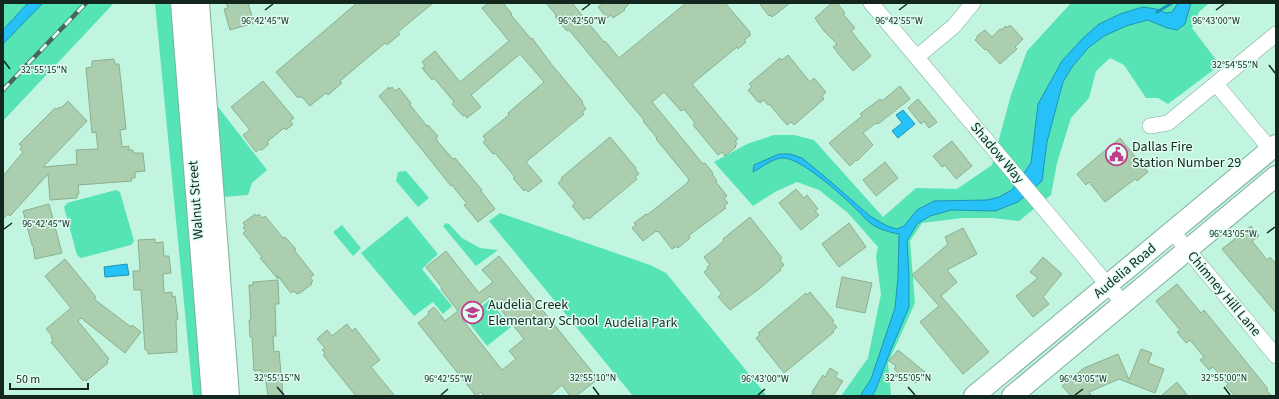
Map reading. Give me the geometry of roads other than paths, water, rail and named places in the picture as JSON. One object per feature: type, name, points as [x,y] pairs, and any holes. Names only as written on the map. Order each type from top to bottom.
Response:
[{"type":"main road","name":"Walnut Street","points":[[181,3],[229,396]]},
{"type":"main road","name":"Walnut Street","points":[[199,3],[212,396]]},
{"type":"main road","name":"Audelia Road","points":[[974,396],[1273,147]]},
{"type":"main road","name":"Audelia Road","points":[[1012,396],[1276,176]]},
{"type":"street","name":"Shadow Way","points":[[872,3],[1123,303]]},
{"type":"street","points":[[917,57],[954,26],[973,3]]},
{"type":"street","points":[[1150,126],[1168,123],[1276,34]]},
{"type":"street","points":[[1216,84],[1273,147]]},
{"type":"street","name":"Chimney Hill Lane","points":[[1172,232],[1276,356]]},
{"type":"water","points":[[28,3],[43,3],[3,44],[3,30]]},
{"type":"water","points":[[1178,3],[1191,3],[1185,24],[1177,30],[1167,28],[1148,20],[1126,26],[1104,36],[1088,48],[1072,67],[1063,82],[1047,142],[1042,181],[1018,202],[995,211],[951,210],[930,216],[917,224],[907,241],[909,307],[876,389],[872,396],[860,396],[871,379],[895,308],[898,277],[899,234],[882,230],[870,223],[831,186],[800,164],[791,160],[779,158],[753,172],[754,165],[779,154],[790,154],[802,158],[870,216],[887,226],[897,229],[904,226],[917,210],[934,201],[987,200],[999,197],[1012,190],[1031,163],[1038,104],[1062,61],[1082,39],[1099,24],[1120,14],[1143,7],[1156,9],[1166,13],[1172,12]]},
{"type":"water","points":[[903,110],[915,124],[898,138],[892,131],[902,123],[896,115]]},
{"type":"water","points":[[127,264],[129,275],[105,277],[104,267]]},
{"type":"waterway","points":[[1157,12],[1172,3]]},
{"type":"railway","points":[[3,90],[86,3]]},
{"type":"place","name":"Dallas Fire Station Number 29","points":[[1116,155]]},
{"type":"place","name":"Audelia Creek Elementary School","points":[[472,313]]},
{"type":"park label","name":"Audelia Park","points":[[641,323]]}]
